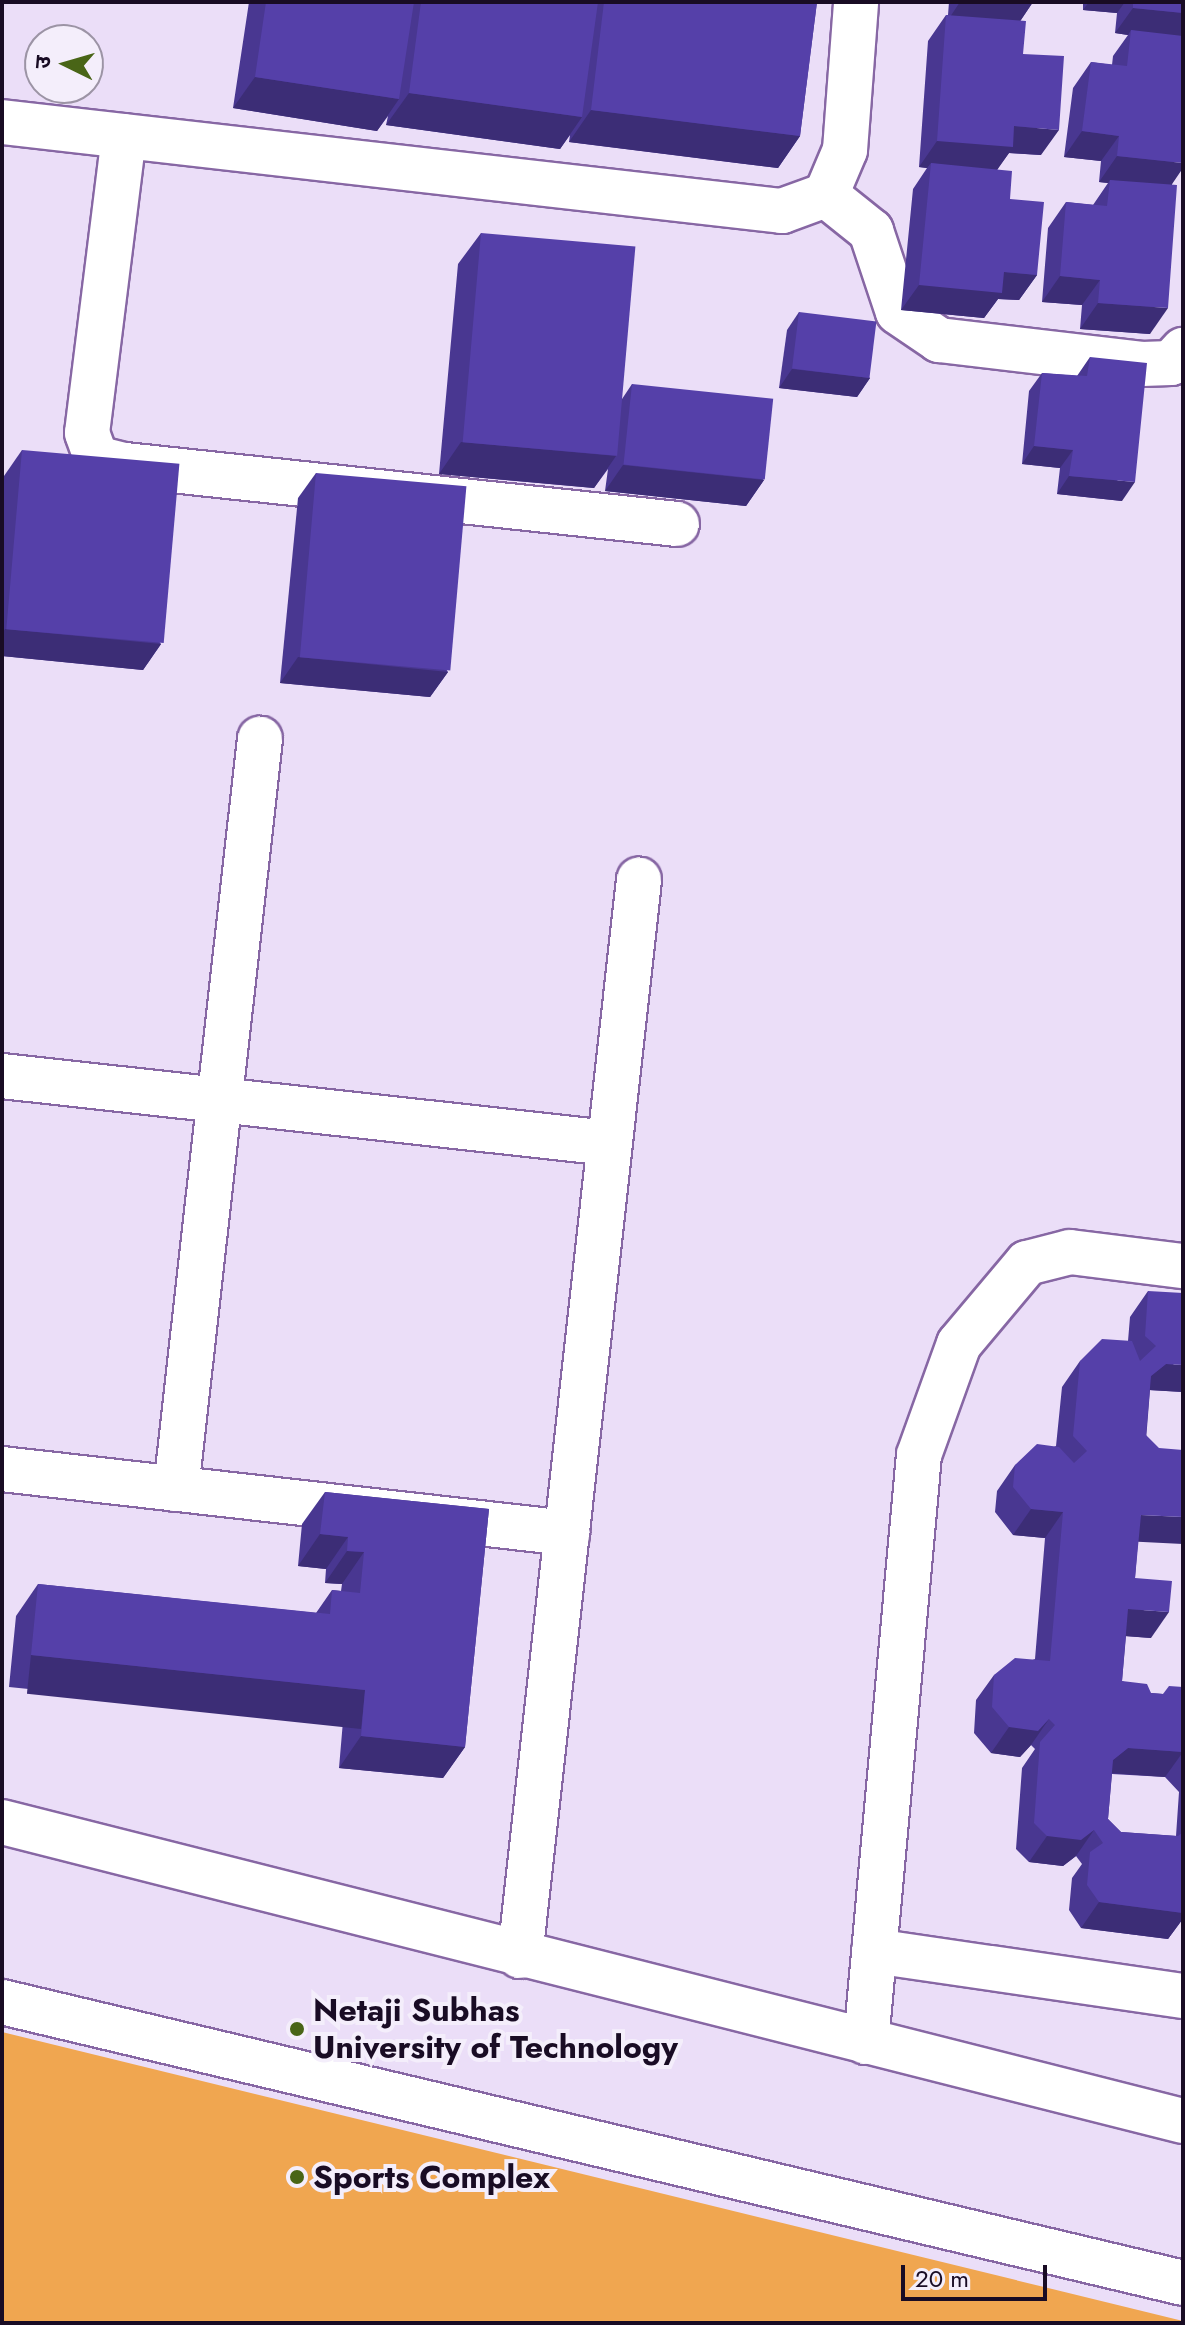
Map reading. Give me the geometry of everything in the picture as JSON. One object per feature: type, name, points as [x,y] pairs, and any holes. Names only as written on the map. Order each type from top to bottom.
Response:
[{"type":"street","points":[[2,122],[782,211],[826,195],[845,150],[856,2]]},
{"type":"street","points":[[124,136],[87,433],[96,458],[125,465],[677,524]]},
{"type":"street","points":[[826,195],[871,231],[898,312],[939,340],[1142,364],[1171,363],[1179,358],[1183,350]]},
{"type":"street","points":[[176,1489],[260,739]]},
{"type":"street","points":[[520,1956],[639,880]]},
{"type":"street","points":[[2,1076],[609,1143]]},
{"type":"street","points":[[866,2042],[919,1455],[959,1344],[1027,1263],[1070,1252],[1183,1266]]},
{"type":"street","points":[[2,1469],[567,1533]]},
{"type":"street","points":[[2,1822],[520,1956],[1183,2121]]},
{"type":"street","points":[[874,1951],[1183,1996]]},
{"type":"street","points":[[2,2002],[1183,2283]]},
{"type":"shaded area","name":"Sports Complex","points":[[2,2032],[1183,2321],[1183,2323],[2,2323]]},
{"type":"building","points":[[266,2],[414,2],[399,99],[255,77]]},
{"type":"building","points":[[421,2],[598,2],[582,117],[409,93]]},
{"type":"building","points":[[604,2],[817,2],[800,136],[591,110]]},
{"type":"building","points":[[1133,2],[1183,2],[1183,13],[1133,8]]},
{"type":"building","points":[[946,15],[1026,21],[1023,54],[1064,56],[1059,130],[1014,126],[1013,147],[937,141]]},
{"type":"building","points":[[1131,30],[1183,36],[1183,163],[1117,156],[1119,136],[1082,131],[1091,62],[1127,66]]},
{"type":"building","points":[[931,163],[1012,171],[1010,199],[1044,202],[1037,275],[1004,272],[1002,293],[919,285]]},
{"type":"building","points":[[1110,180],[1177,185],[1168,308],[1098,303],[1100,280],[1060,276],[1066,202],[1107,206]]},
{"type":"building","points":[[481,233],[635,247],[617,456],[463,442]]},
{"type":"building","points":[[799,312],[876,322],[869,378],[792,369]]},
{"type":"building","points":[[1090,357],[1147,363],[1135,482],[1069,476],[1073,450],[1034,446],[1042,373],[1087,376]]},
{"type":"building","points":[[632,384],[773,399],[765,479],[624,465]]},
{"type":"building","points":[[22,450],[179,464],[164,643],[6,629]]},
{"type":"building","points":[[316,473],[466,486],[450,670],[300,657]]},
{"type":"building","points":[[1148,1291],[1183,1293],[1183,1365],[1166,1364],[1151,1376],[1146,1435],[1159,1448],[1183,1450],[1183,1517],[1141,1515],[1135,1578],[1172,1581],[1169,1612],[1128,1609],[1122,1681],[1147,1684],[1151,1693],[1163,1694],[1169,1686],[1183,1687],[1183,1752],[1128,1748],[1113,1760],[1108,1819],[1121,1832],[1178,1836],[1183,1832],[1183,1913],[1099,1902],[1087,1885],[1090,1852],[1103,1843],[1094,1830],[1081,1840],[1047,1836],[1034,1823],[1040,1742],[1055,1725],[1049,1719],[1038,1731],[1009,1727],[992,1707],[994,1675],[1015,1658],[1050,1661],[1063,1512],[1031,1509],[1013,1487],[1015,1465],[1037,1444],[1059,1447],[1074,1463],[1087,1451],[1073,1436],[1080,1361],[1102,1339],[1132,1341],[1140,1361],[1156,1346],[1145,1336]]},
{"type":"building","points":[[325,1492],[489,1509],[465,1747],[361,1736],[365,1690],[31,1655],[38,1584],[330,1614],[332,1590],[360,1593],[364,1552],[347,1551],[348,1537],[320,1534]]},
{"type":"place","name":"Netaji Subhas University of Technology","points":[[297,2029]]},
{"type":"place","name":"Sports Complex","points":[[297,2177]]}]
